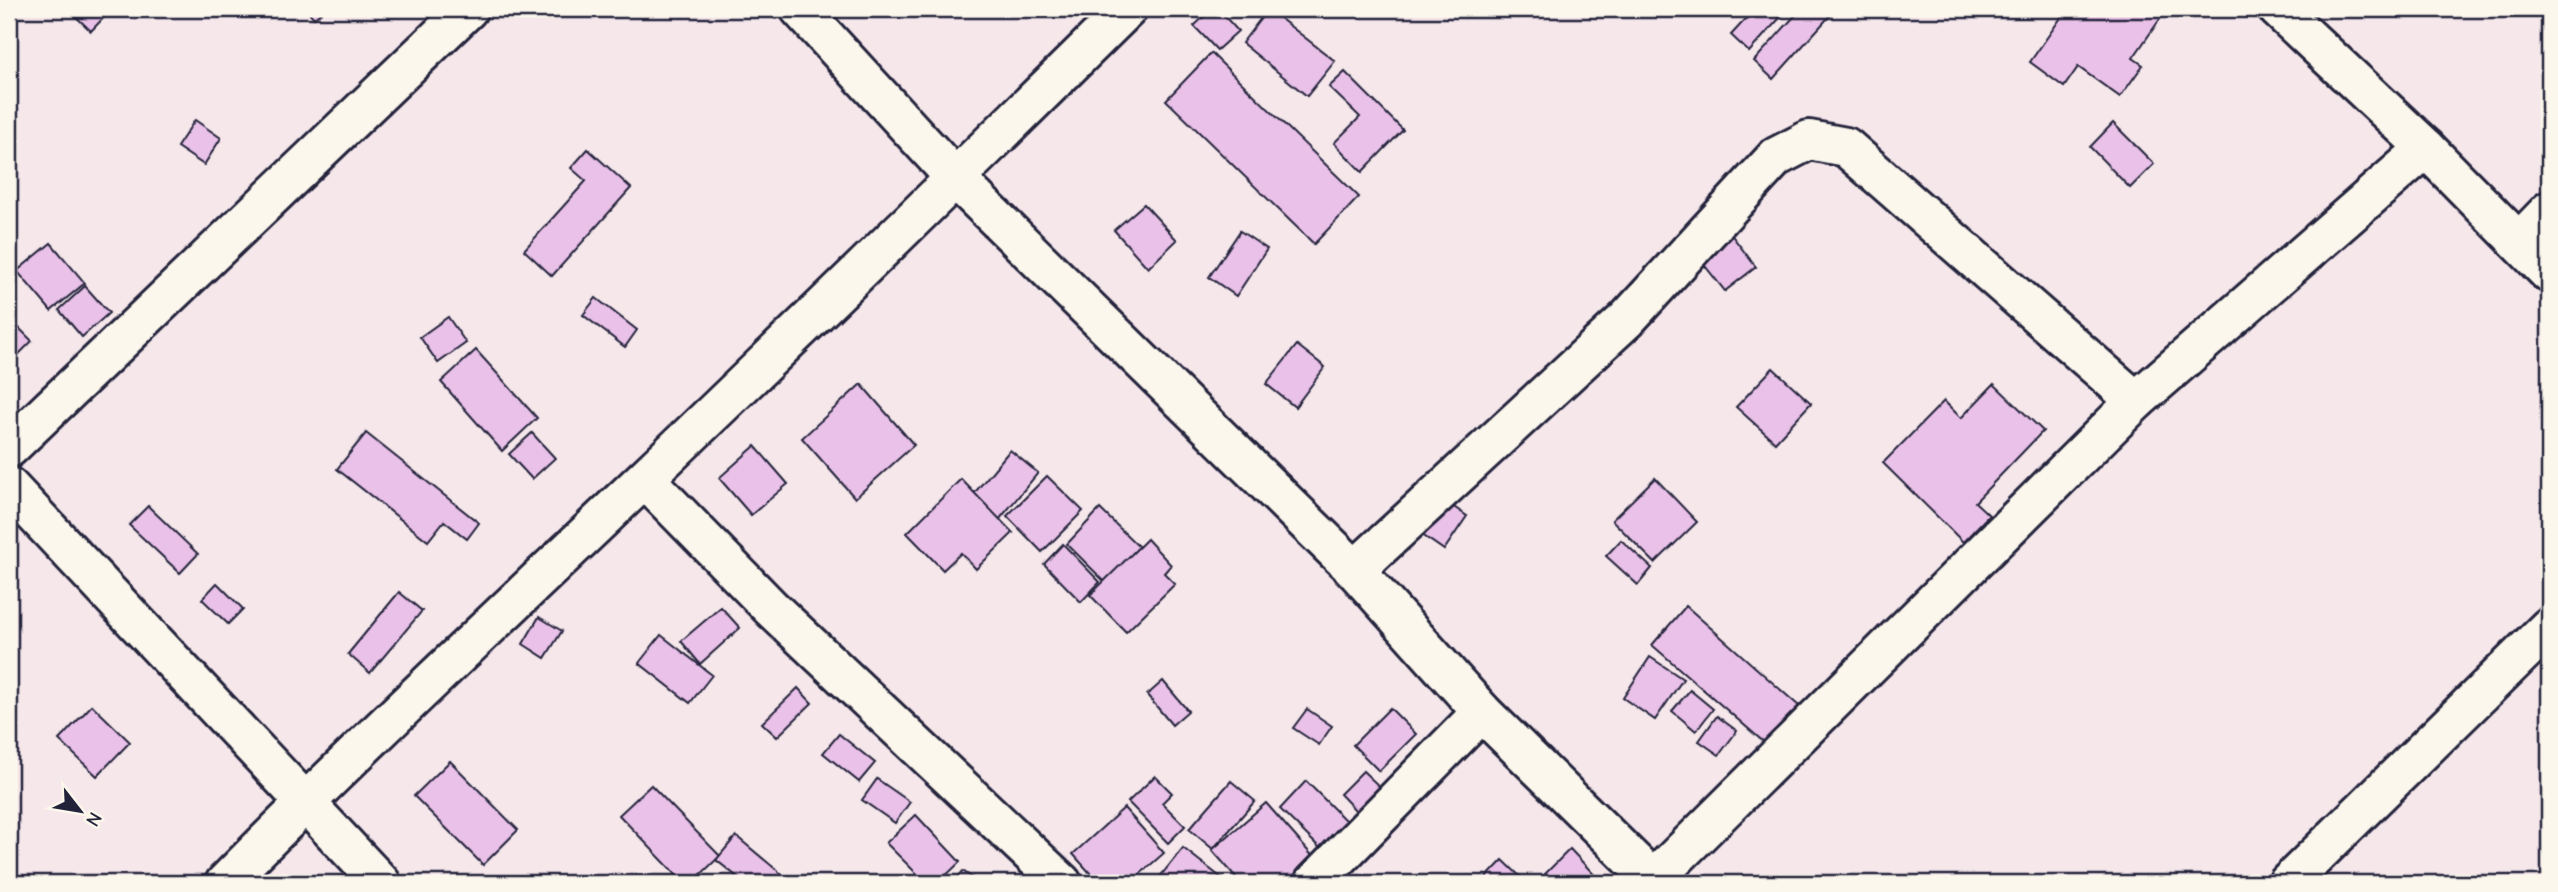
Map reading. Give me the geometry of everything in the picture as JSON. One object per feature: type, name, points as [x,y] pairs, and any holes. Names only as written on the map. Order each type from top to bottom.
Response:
[{"type":"street","points":[[9,448],[467,9]]},
{"type":"street","points":[[800,9],[956,179],[1354,569],[1482,712],[1654,882],[2136,401],[2426,148]]},
{"type":"street","points":[[225,883],[304,803],[956,179],[1127,9]]},
{"type":"street","points":[[2278,9],[2426,148],[2549,273]]},
{"type":"street","points":[[1354,569],[1627,319],[1776,157],[1809,140],[1846,147],[2136,401]]},
{"type":"street","points":[[2520,241],[2549,211]]},
{"type":"street","points":[[645,479],[771,608],[1062,883]]},
{"type":"street","points":[[9,487],[381,883]]},
{"type":"street","points":[[2288,883],[2549,627]]},
{"type":"street","points":[[1314,883],[1482,712]]},
{"type":"building","points":[[74,9],[112,9],[91,31],[71,12]]},
{"type":"building","points":[[306,9],[326,9],[314,18]]},
{"type":"building","points":[[1212,9],[1218,9],[1238,31],[1217,50],[1194,26]]},
{"type":"building","points":[[1268,9],[1335,61],[1307,96],[1242,43]]},
{"type":"building","points":[[1755,9],[1787,10],[1749,52],[1731,35]]},
{"type":"building","points":[[1801,9],[1836,9],[1773,79],[1754,61]]},
{"type":"building","points":[[2067,9],[2167,9],[2133,58],[2143,65],[2120,97],[2078,67],[2064,87],[2030,62]]},
{"type":"building","points":[[1211,53],[1359,197],[1314,244],[1166,100]]},
{"type":"building","points":[[1345,72],[1403,130],[1362,172],[1334,143],[1360,117],[1329,87]]},
{"type":"building","points":[[195,120],[221,138],[204,165],[177,147]]},
{"type":"building","points":[[2113,123],[2154,164],[2130,188],[2090,147]]},
{"type":"building","points":[[588,149],[631,188],[552,276],[524,250],[586,181],[571,168]]},
{"type":"building","points":[[1144,204],[1177,240],[1148,268],[1114,230]]},
{"type":"building","points":[[1240,231],[1267,249],[1236,296],[1209,277]]},
{"type":"building","points":[[1730,233],[1756,267],[1725,291],[1698,257]]},
{"type":"building","points":[[51,243],[85,283],[51,311],[17,271]]},
{"type":"building","points":[[85,286],[109,313],[82,337],[59,310]]},
{"type":"building","points":[[596,298],[637,330],[625,347],[583,315]]},
{"type":"building","points":[[448,317],[466,343],[438,363],[420,337]]},
{"type":"building","points":[[16,325],[32,341],[12,361],[9,358],[9,332]]},
{"type":"building","points":[[1297,345],[1325,367],[1295,407],[1266,384]]},
{"type":"building","points":[[476,350],[537,418],[502,451],[441,382]]},
{"type":"building","points":[[1773,368],[1811,403],[1775,442],[1736,407]]},
{"type":"building","points":[[861,384],[914,445],[855,498],[802,438]]},
{"type":"building","points":[[1994,384],[2043,431],[1975,502],[1989,515],[1963,542],[1883,463],[1944,401],[1961,418]]},
{"type":"building","points":[[366,433],[479,523],[467,539],[444,521],[428,541],[337,469]]},
{"type":"building","points":[[532,433],[555,458],[532,479],[509,454]]},
{"type":"building","points":[[755,446],[788,484],[751,515],[719,478]]},
{"type":"building","points":[[1010,450],[1038,473],[999,520],[971,497]]},
{"type":"building","points":[[1047,476],[1083,511],[1042,552],[1007,516]]},
{"type":"building","points":[[1655,478],[1697,522],[1655,563],[1612,520]]},
{"type":"building","points":[[961,479],[1013,533],[976,569],[961,553],[943,570],[907,533]]},
{"type":"building","points":[[1427,489],[1467,516],[1444,550],[1405,523]]},
{"type":"building","points":[[148,506],[198,554],[180,573],[129,525]]},
{"type":"building","points":[[1100,509],[1139,547],[1105,582],[1067,544]]},
{"type":"building","points":[[1147,539],[1171,565],[1164,573],[1175,584],[1126,632],[1090,595]]},
{"type":"building","points":[[1621,540],[1652,568],[1638,585],[1606,556]]},
{"type":"building","points":[[1063,544],[1100,582],[1081,602],[1044,564]]},
{"type":"building","points":[[217,583],[243,609],[228,624],[202,599]]},
{"type":"building","points":[[399,592],[422,611],[370,673],[348,654]]},
{"type":"building","points":[[1686,606],[1799,706],[1766,744],[1652,645]]},
{"type":"building","points":[[721,607],[740,628],[700,664],[681,641]]},
{"type":"building","points":[[539,617],[562,631],[545,658],[523,644]]},
{"type":"building","points":[[661,635],[712,675],[690,703],[639,663]]},
{"type":"building","points":[[1650,657],[1683,679],[1655,720],[1623,698]]},
{"type":"building","points":[[1163,681],[1188,711],[1172,725],[1147,695]]},
{"type":"building","points":[[798,688],[812,703],[777,737],[762,723]]},
{"type":"building","points":[[1690,690],[1713,709],[1696,731],[1672,711]]},
{"type":"building","points":[[92,705],[130,742],[97,776],[59,740]]},
{"type":"building","points":[[1390,708],[1416,734],[1379,771],[1353,745]]},
{"type":"building","points":[[1307,709],[1332,726],[1319,745],[1293,728]]},
{"type":"building","points":[[1717,716],[1737,731],[1719,755],[1699,741]]},
{"type":"building","points":[[839,734],[875,763],[859,782],[823,753]]},
{"type":"building","points":[[450,761],[518,830],[483,865],[414,796]]},
{"type":"building","points":[[1363,771],[1382,789],[1358,813],[1340,794]]},
{"type":"building","points":[[1155,776],[1172,793],[1162,803],[1185,826],[1168,843],[1128,802]]},
{"type":"building","points":[[877,779],[910,802],[895,823],[862,800]]},
{"type":"building","points":[[1231,781],[1255,801],[1213,849],[1189,829]]},
{"type":"building","points":[[1306,781],[1348,823],[1322,850],[1280,809]]},
{"type":"building","points":[[651,785],[720,856],[692,883],[684,883],[619,815]]},
{"type":"building","points":[[1266,803],[1316,860],[1289,883],[1241,883],[1212,850]]},
{"type":"building","points":[[1124,808],[1164,853],[1130,883],[1099,883],[1073,854]]},
{"type":"building","points":[[916,815],[960,862],[938,883],[926,883],[886,843]]},
{"type":"building","points":[[736,836],[791,882],[745,883],[716,860]]},
{"type":"building","points":[[1183,848],[1228,883],[1155,883]]},
{"type":"building","points":[[1570,849],[1602,883],[1553,883],[1545,874]]},
{"type":"building","points":[[1503,860],[1527,883],[1481,883]]},
{"type":"building","points":[[963,871],[979,883],[953,883]]}]
